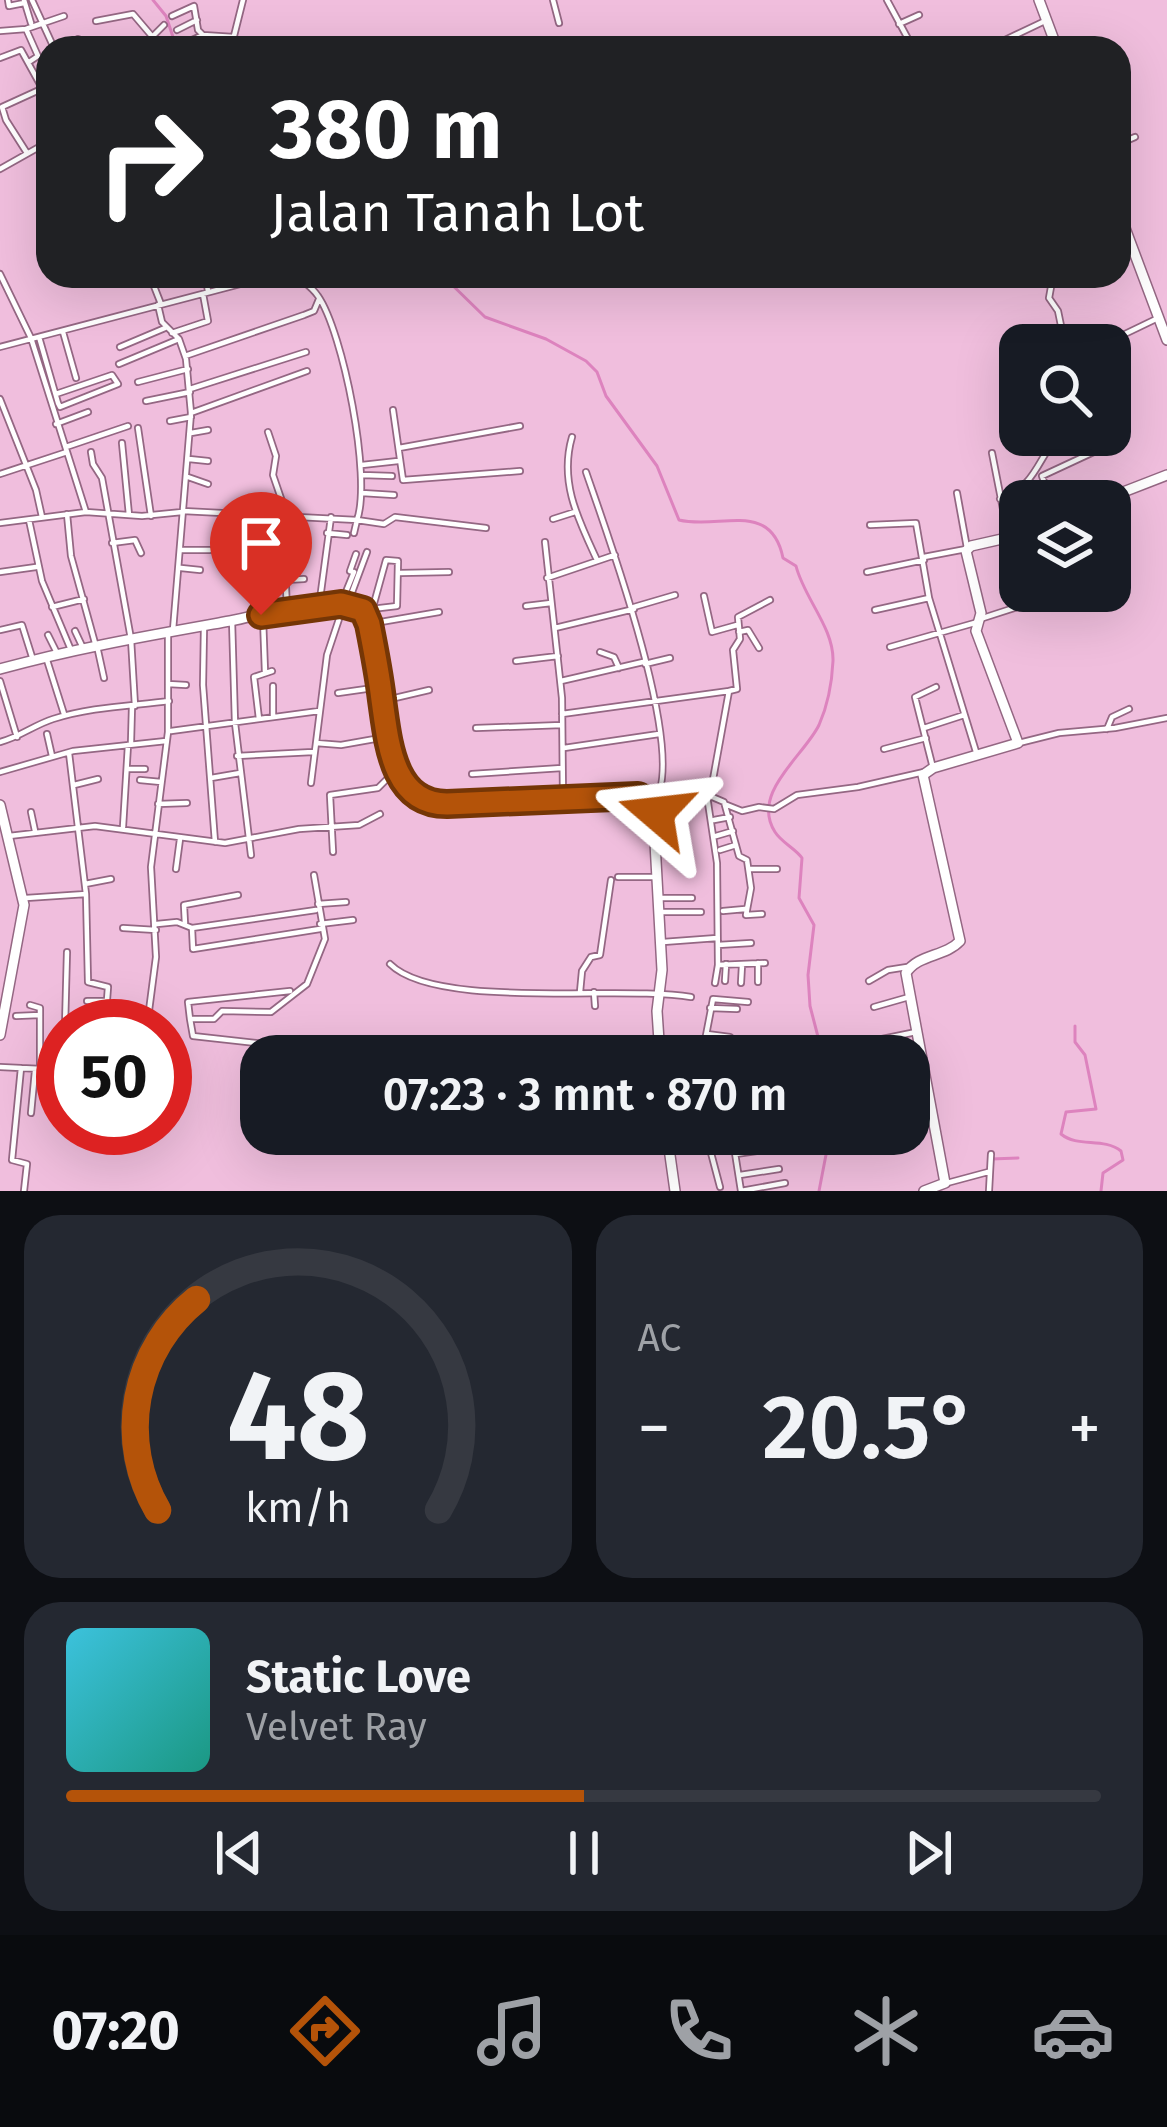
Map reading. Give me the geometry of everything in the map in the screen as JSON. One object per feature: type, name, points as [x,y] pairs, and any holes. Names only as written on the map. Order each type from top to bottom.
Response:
[{"type":"street","points":[[8,0],[9,6],[24,2],[36,50]]},
{"type":"street","points":[[32,0],[49,36]]},
{"type":"street","points":[[234,36],[243,0]]},
{"type":"street","points":[[554,0],[559,23]]},
{"type":"street","points":[[887,0],[906,36]]},
{"type":"street","points":[[1039,0],[1053,36]]},
{"type":"street","points":[[172,16],[194,6],[203,35],[218,36]]},
{"type":"street","points":[[96,21],[134,14],[154,34],[164,25]]},
{"type":"street","points":[[899,24],[919,15]]},
{"type":"street","points":[[0,31],[64,16]]},
{"type":"street","points":[[177,30],[196,20]]},
{"type":"street","points":[[1013,36],[1047,20]]},
{"type":"street","points":[[0,58],[19,50],[36,73]]},
{"type":"street","points":[[29,62],[36,57]]},
{"type":"street","points":[[27,153],[3,122],[2,106],[36,91]]},
{"type":"street","points":[[0,140],[14,134]]},
{"type":"street","points":[[1131,139],[1135,137]]},
{"type":"street","points":[[0,169],[36,148]]},
{"type":"street","points":[[1131,244],[1167,340]]},
{"type":"street","points":[[0,274],[35,337],[56,394],[62,408],[118,384],[112,375],[56,394]]},
{"type":"street","points":[[150,999],[156,927],[151,867],[168,731],[171,631],[181,568],[191,415],[185,356],[179,339],[165,328],[155,288]]},
{"type":"street","points":[[172,333],[208,321],[205,288]]},
{"type":"street","points":[[0,347],[224,288]]},
{"type":"street","points":[[311,288],[320,299],[351,401],[362,465],[362,493],[350,534],[327,533]]},
{"type":"street","points":[[1051,288],[1049,298],[1061,324]]},
{"type":"street","points":[[185,356],[314,311],[320,299]]},
{"type":"street","points":[[1131,331],[1159,318]]},
{"type":"street","points":[[120,347],[165,328]]},
{"type":"street","points":[[64,332],[76,378]]},
{"type":"street","points":[[35,337],[56,424],[86,512]]},
{"type":"street","points":[[119,364],[179,339]]},
{"type":"street","points":[[146,401],[306,352]]},
{"type":"street","points":[[138,382],[188,369]]},
{"type":"street","points":[[170,422],[307,371]]},
{"type":"street","points":[[0,399],[42,517]]},
{"type":"street","points":[[392,410],[405,480],[520,471]]},
{"type":"street","points":[[56,424],[88,412]]},
{"type":"street","points":[[0,428],[10,425]]},
{"type":"street","points":[[0,474],[28,468],[128,426]]},
{"type":"street","points":[[399,448],[520,426]]},
{"type":"street","points":[[138,428],[151,516]]},
{"type":"street","points":[[190,433],[208,430]]},
{"type":"street","points":[[268,432],[276,455],[274,479],[287,516]]},
{"type":"street","points":[[572,437],[565,460],[575,512],[597,560]]},
{"type":"street","points":[[122,442],[129,515]]},
{"type":"street","points":[[91,452],[100,470],[131,639],[134,706],[123,827]]},
{"type":"street","points":[[992,454],[999,493]]},
{"type":"street","points":[[1044,480],[1042,476],[1085,456]]},
{"type":"street","points":[[189,459],[208,461]]},
{"type":"street","points":[[362,465],[401,461]]},
{"type":"street","points":[[586,472],[634,608],[659,734],[663,773],[656,800],[659,1035]]},
{"type":"street","points":[[362,475],[392,476]]},
{"type":"street","points":[[1131,489],[1167,475]]},
{"type":"street","points":[[188,478],[208,484]]},
{"type":"street","points":[[362,493],[394,495]]},
{"type":"street","points":[[957,493],[979,620],[976,631],[1018,743]]},
{"type":"street","points":[[0,523],[86,512],[151,516],[182,512],[331,517],[384,524],[397,517],[486,528]]},
{"type":"street","points":[[553,519],[575,512]]},
{"type":"street","points":[[254,513],[254,579],[269,671],[254,677],[259,719]]},
{"type":"street","points":[[67,514],[71,556],[104,678]]},
{"type":"street","points":[[287,610],[284,543],[296,515]]},
{"type":"street","points":[[320,605],[331,517]]},
{"type":"street","points":[[29,519],[52,607],[77,649]]},
{"type":"street","points":[[870,525],[916,523],[929,598],[976,755]]},
{"type":"street","points":[[112,544],[135,540],[141,553]]},
{"type":"street","points":[[867,572],[999,540]]},
{"type":"street","points":[[545,542],[560,681],[563,798]]},
{"type":"street","points":[[182,550],[210,550]]},
{"type":"street","points":[[344,604],[367,552]]},
{"type":"street","points":[[311,783],[327,655],[356,554]]},
{"type":"street","points":[[547,578],[615,555]]},
{"type":"street","points":[[0,669],[77,649],[287,610],[344,604],[368,608],[397,606],[399,561],[387,559],[368,608],[389,755],[416,794],[434,803],[708,796],[738,811],[774,809],[803,793],[858,787],[1018,743],[1167,718]]},
{"type":"street","points":[[0,572],[38,567]]},
{"type":"street","points":[[181,568],[200,570]]},
{"type":"street","points":[[400,573],[448,572]]},
{"type":"street","points":[[254,579],[304,579]]},
{"type":"street","points":[[555,628],[675,595]]},
{"type":"street","points":[[704,596],[712,632],[756,625]]},
{"type":"street","points":[[52,607],[84,598]]},
{"type":"street","points":[[875,610],[929,598]]},
{"type":"street","points":[[562,714],[737,689],[733,650],[740,639],[743,611],[770,600]]},
{"type":"street","points":[[526,606],[551,603]]},
{"type":"street","points":[[369,624],[439,612]]},
{"type":"street","points":[[890,647],[999,612]]},
{"type":"street","points":[[232,620],[235,723],[251,854]]},
{"type":"street","points":[[0,630],[22,625],[33,660]]},
{"type":"street","points":[[204,625],[215,842]]},
{"type":"street","points":[[748,629],[759,648]]},
{"type":"street","points":[[75,631],[77,649]]},
{"type":"street","points":[[48,635],[64,716]]},
{"type":"street","points":[[600,652],[614,657],[619,668]]},
{"type":"street","points":[[516,661],[558,656]]},
{"type":"street","points":[[560,681],[670,658]]},
{"type":"street","points":[[0,681],[17,737]]},
{"type":"street","points":[[168,684],[186,685]]},
{"type":"street","points":[[273,686],[273,716]]},
{"type":"street","points":[[338,693],[380,687]]},
{"type":"street","points":[[905,700],[936,687]]},
{"type":"street","points":[[382,701],[429,691]]},
{"type":"street","points":[[725,981],[708,796],[729,691]]},
{"type":"street","points":[[868,981],[954,948],[960,941],[916,697]]},
{"type":"street","points":[[0,742],[64,716],[169,701]]},
{"type":"street","points":[[1107,729],[1112,717],[1129,709]]},
{"type":"street","points":[[168,731],[319,711]]},
{"type":"street","points":[[924,728],[964,716]]},
{"type":"street","points":[[476,728],[562,725]]},
{"type":"street","points":[[47,734],[52,756]]},
{"type":"street","points":[[563,748],[659,734]]},
{"type":"street","points":[[316,743],[341,745],[386,737]]},
{"type":"street","points":[[884,749],[926,738]]},
{"type":"street","points":[[71,740],[86,894],[88,982],[108,987],[107,999]]},
{"type":"street","points":[[0,772],[71,752],[166,741]]},
{"type":"street","points":[[238,756],[313,752]]},
{"type":"street","points":[[472,774],[562,768]]},
{"type":"street","points":[[127,769],[145,769]]},
{"type":"street","points":[[333,852],[330,795],[374,790],[397,769]]},
{"type":"street","points":[[211,778],[240,773]]},
{"type":"street","points":[[74,785],[98,779]]},
{"type":"street","points":[[140,780],[161,782]]},
{"type":"street","points":[[158,804],[187,803]]},
{"type":"street","points":[[727,805],[736,845],[750,869],[746,916],[759,915],[757,926]]},
{"type":"street","points":[[0,806],[24,898],[0,1035]]},
{"type":"street","points":[[31,812],[35,831]]},
{"type":"street","points":[[9,836],[80,826],[123,827],[215,842],[250,841],[298,829],[364,824],[380,814]]},
{"type":"street","points":[[714,820],[730,817]]},
{"type":"street","points":[[716,836],[733,831]]},
{"type":"street","points":[[176,869],[180,836]]},
{"type":"street","points":[[727,862],[721,850],[736,845]]},
{"type":"street","points":[[750,869],[777,868]]},
{"type":"street","points":[[192,1019],[214,1019],[223,1011],[273,1011],[308,984],[324,943],[314,875]]},
{"type":"street","points":[[580,992],[582,970],[591,957],[600,956],[614,878],[659,877]]},
{"type":"street","points":[[85,884],[111,879]]},
{"type":"street","points":[[24,898],[86,894]]},
{"type":"street","points":[[238,895],[184,905],[193,949],[353,920]]},
{"type":"street","points":[[660,898],[692,898]]},
{"type":"street","points":[[748,900],[758,899]]},
{"type":"street","points":[[123,928],[188,926],[346,902]]},
{"type":"street","points":[[598,902],[608,904]]},
{"type":"street","points":[[723,911],[746,909]]},
{"type":"street","points":[[660,912],[701,912]]},
{"type":"street","points":[[595,915],[606,917]]},
{"type":"street","points":[[591,930],[604,932]]},
{"type":"street","points":[[661,942],[751,943]]},
{"type":"street","points":[[587,944],[602,947]]},
{"type":"street","points":[[66,999],[67,952]]},
{"type":"street","points":[[722,964],[761,963],[758,982]]},
{"type":"street","points":[[390,964],[395,970],[444,986],[510,992],[661,991],[691,997]]},
{"type":"street","points":[[715,982],[722,964]]},
{"type":"street","points":[[741,983],[742,964]]},
{"type":"street","points":[[909,967],[906,975],[917,1035]]},
{"type":"street","points":[[151,992],[166,993]]},
{"type":"street","points":[[192,1002],[290,992]]},
{"type":"street","points":[[594,992],[595,1006]]},
{"type":"street","points":[[874,1007],[910,997]]},
{"type":"street","points":[[707,1035],[715,998],[748,1002]]},
{"type":"street","points":[[30,1005],[36,1006]]},
{"type":"street","points":[[710,1008],[737,1009]]},
{"type":"street","points":[[16,1016],[36,1015]]},
{"type":"street","points":[[192,1028],[194,1036],[240,1041]]},
{"type":"street","points":[[708,1031],[720,1028]]},
{"type":"street","points":[[708,1031],[723,1035]]},
{"type":"street","points":[[901,1035],[916,1032]]},
{"type":"street","points":[[0,1066],[36,1069]]},
{"type":"street","points":[[21,1068],[12,1160],[27,1164],[24,1191]]},
{"type":"street","points":[[31,1113],[36,1082]]},
{"type":"street","points":[[930,1109],[942,1184]]},
{"type":"street","points":[[989,1191],[992,1154]]},
{"type":"street","points":[[670,1155],[676,1191]]},
{"type":"street","points":[[712,1155],[720,1187]]},
{"type":"street","points":[[736,1155],[741,1191],[784,1184]]},
{"type":"street","points":[[740,1175],[779,1169]]},
{"type":"street","points":[[924,1191],[988,1174]]},
{"type":"waterway","points":[[153,0],[166,16],[173,36]]},
{"type":"waterway","points":[[455,288],[485,317],[546,339],[597,372],[606,396],[657,466],[679,520],[755,523],[767,529],[783,558],[796,566],[829,637],[832,669],[819,725],[774,789],[769,817],[778,836],[802,858],[799,898],[814,925],[808,975],[818,1035]]},
{"type":"waterway","points":[[1075,1026],[1075,1042],[1085,1055],[1096,1109],[1066,1112],[1061,1134],[1121,1151],[1123,1160],[1103,1173],[1101,1191]]},
{"type":"waterway","points":[[819,1191],[826,1155]]},
{"type":"waterway","points":[[991,1159],[1018,1158]]},
{"type":"route","points":[[261,615],[320,605],[353,604],[363,610],[368,617],[389,755],[425,800],[447,804],[638,796],[650,802],[656,813]]}]
